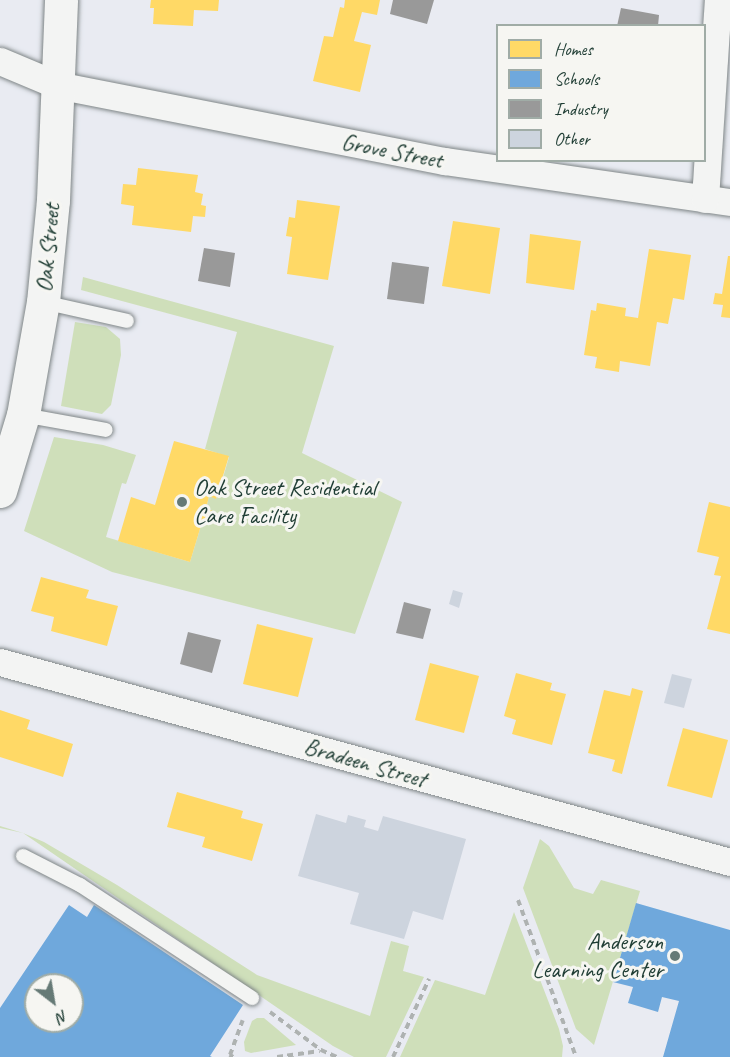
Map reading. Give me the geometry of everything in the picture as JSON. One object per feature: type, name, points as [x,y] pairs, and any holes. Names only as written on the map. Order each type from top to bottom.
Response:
[{"type":"main road","name":"Oak Street","points":[[0,491],[23,415],[43,302],[53,200],[62,0]]},
{"type":"street","points":[[717,200],[718,0]]},
{"type":"street","name":"Grove Street","points":[[0,61],[57,85],[455,163],[717,200]]},
{"type":"street","name":"Bradeen Street","points":[[0,662],[730,862]]},
{"type":"lane","points":[[43,302],[128,321]]},
{"type":"lane","points":[[23,415],[106,430]]},
{"type":"lane","points":[[22,856],[80,885],[252,998]]},
{"type":"path","points":[[518,900],[576,1057]]},
{"type":"path","points":[[393,1057],[429,978]]},
{"type":"path","points":[[233,1057],[230,1055],[252,998],[321,1050],[338,1057]]},
{"type":"path","points":[[277,1057],[321,1050]]},
{"type":"green space","points":[[83,277],[334,346],[302,453],[402,502],[355,634],[112,572],[24,531],[54,437],[103,445],[136,455],[126,484],[122,483],[106,537],[190,562],[203,519],[210,522],[206,509],[209,496],[217,498],[229,457],[205,449],[237,332],[81,290]]},
{"type":"green space","points":[[75,322],[106,327],[120,339],[121,355],[111,405],[102,414],[61,406]]},
{"type":"green space","points":[[0,826],[23,833],[0,828]]},
{"type":"green space","points":[[23,833],[44,842],[117,885],[257,975],[370,1016],[391,941],[409,946],[403,971],[424,977],[386,1057],[354,1057],[333,1046]]},
{"type":"green space","points":[[540,839],[549,846],[574,888],[593,894],[601,880],[640,891],[594,1045],[576,1029],[523,888]]},
{"type":"green space","points":[[514,912],[559,1029],[563,1046],[562,1057],[400,1057],[435,980],[485,995]]},
{"type":"green space","points":[[264,1018],[296,1045],[251,1053],[245,1051],[244,1042],[252,1021]]},
{"type":"building: Homes","points":[[151,0],[219,0],[218,11],[194,10],[193,26],[153,24],[154,8],[150,8]]},
{"type":"building: Homes","points":[[345,0],[380,0],[377,15],[362,12],[354,41],[371,45],[360,92],[313,81],[324,36],[333,37],[340,7],[344,8]]},
{"type":"building: Homes","points":[[138,168],[198,175],[195,192],[203,194],[201,205],[206,206],[205,217],[193,216],[191,232],[132,225],[134,206],[121,204],[123,184],[136,185]]},
{"type":"building: Homes","points":[[297,200],[340,206],[328,280],[287,274],[292,237],[286,236],[289,217],[295,218]]},
{"type":"building: Homes","points":[[453,221],[500,228],[490,294],[442,286]]},
{"type":"building: Homes","points":[[530,234],[581,241],[574,290],[526,283]]},
{"type":"building: Homes","points":[[649,249],[691,255],[684,300],[673,298],[668,324],[657,322],[650,366],[620,361],[619,372],[595,368],[597,357],[584,355],[591,310],[596,311],[597,303],[626,308],[625,316],[638,318]]},
{"type":"building: Homes","points":[[728,256],[730,256],[730,318],[721,317],[723,305],[713,304],[715,293],[722,294]]},
{"type":"building: Homes","name":"Oak Street Residential Care Facility","points":[[174,441],[229,456],[216,499],[209,496],[206,509],[213,511],[210,522],[203,519],[190,562],[118,541],[131,497],[155,505]]},
{"type":"building: Homes","points":[[709,502],[730,507],[730,634],[707,629],[721,576],[714,575],[719,557],[697,552]]},
{"type":"building: Homes","points":[[41,577],[89,590],[86,598],[118,606],[107,646],[51,631],[54,617],[31,611]]},
{"type":"building: Homes","points":[[257,624],[313,638],[298,697],[243,684]]},
{"type":"building: Homes","points":[[430,663],[479,676],[464,733],[415,720]]},
{"type":"building: Homes","points":[[516,673],[552,683],[550,690],[566,694],[552,745],[512,734],[516,720],[504,716]]},
{"type":"building: Homes","points":[[632,688],[643,691],[622,774],[612,771],[615,760],[588,753],[604,690],[630,696]]},
{"type":"building: Homes","points":[[0,710],[30,720],[27,729],[73,744],[63,777],[0,757]]},
{"type":"building: Homes","points":[[683,728],[728,740],[712,798],[667,786]]},
{"type":"building: Homes","points":[[177,792],[243,811],[241,818],[263,824],[252,861],[202,847],[205,837],[167,827]]},
{"type":"building: Schools","name":"Anderson Learning Center","points":[[636,903],[730,930],[730,1057],[663,1057],[679,1001],[662,997],[658,1012],[628,1003],[633,987],[613,982]]},
{"type":"building: Schools","points":[[69,905],[87,917],[94,905],[243,1005],[210,1056],[212,1057],[0,1057],[0,1008]]},
{"type":"building: Industry","points":[[393,0],[434,0],[427,24],[390,14]]},
{"type":"building: Industry","points":[[621,8],[659,15],[658,24],[617,24]]},
{"type":"building: Industry","points":[[204,248],[235,253],[230,287],[198,281]]},
{"type":"building: Industry","points":[[392,262],[429,267],[424,304],[387,299]]},
{"type":"building: Industry","points":[[404,602],[431,609],[423,639],[396,633]]},
{"type":"building: Industry","points":[[188,632],[221,640],[212,673],[180,664]]},
{"type":"building: Other","points":[[453,590],[463,593],[459,608],[449,604]]},
{"type":"building: Other","points":[[672,674],[692,679],[684,708],[664,703]]},
{"type":"building: Other","points":[[316,814],[346,823],[348,815],[366,820],[364,827],[378,831],[383,816],[466,839],[443,920],[413,911],[404,939],[350,924],[359,893],[298,876]]},
{"type":"place","name":"Oak Street Residential Care Facility","points":[[182,502]]},
{"type":"place","name":"Anderson Learning Center","points":[[675,956]]}]
